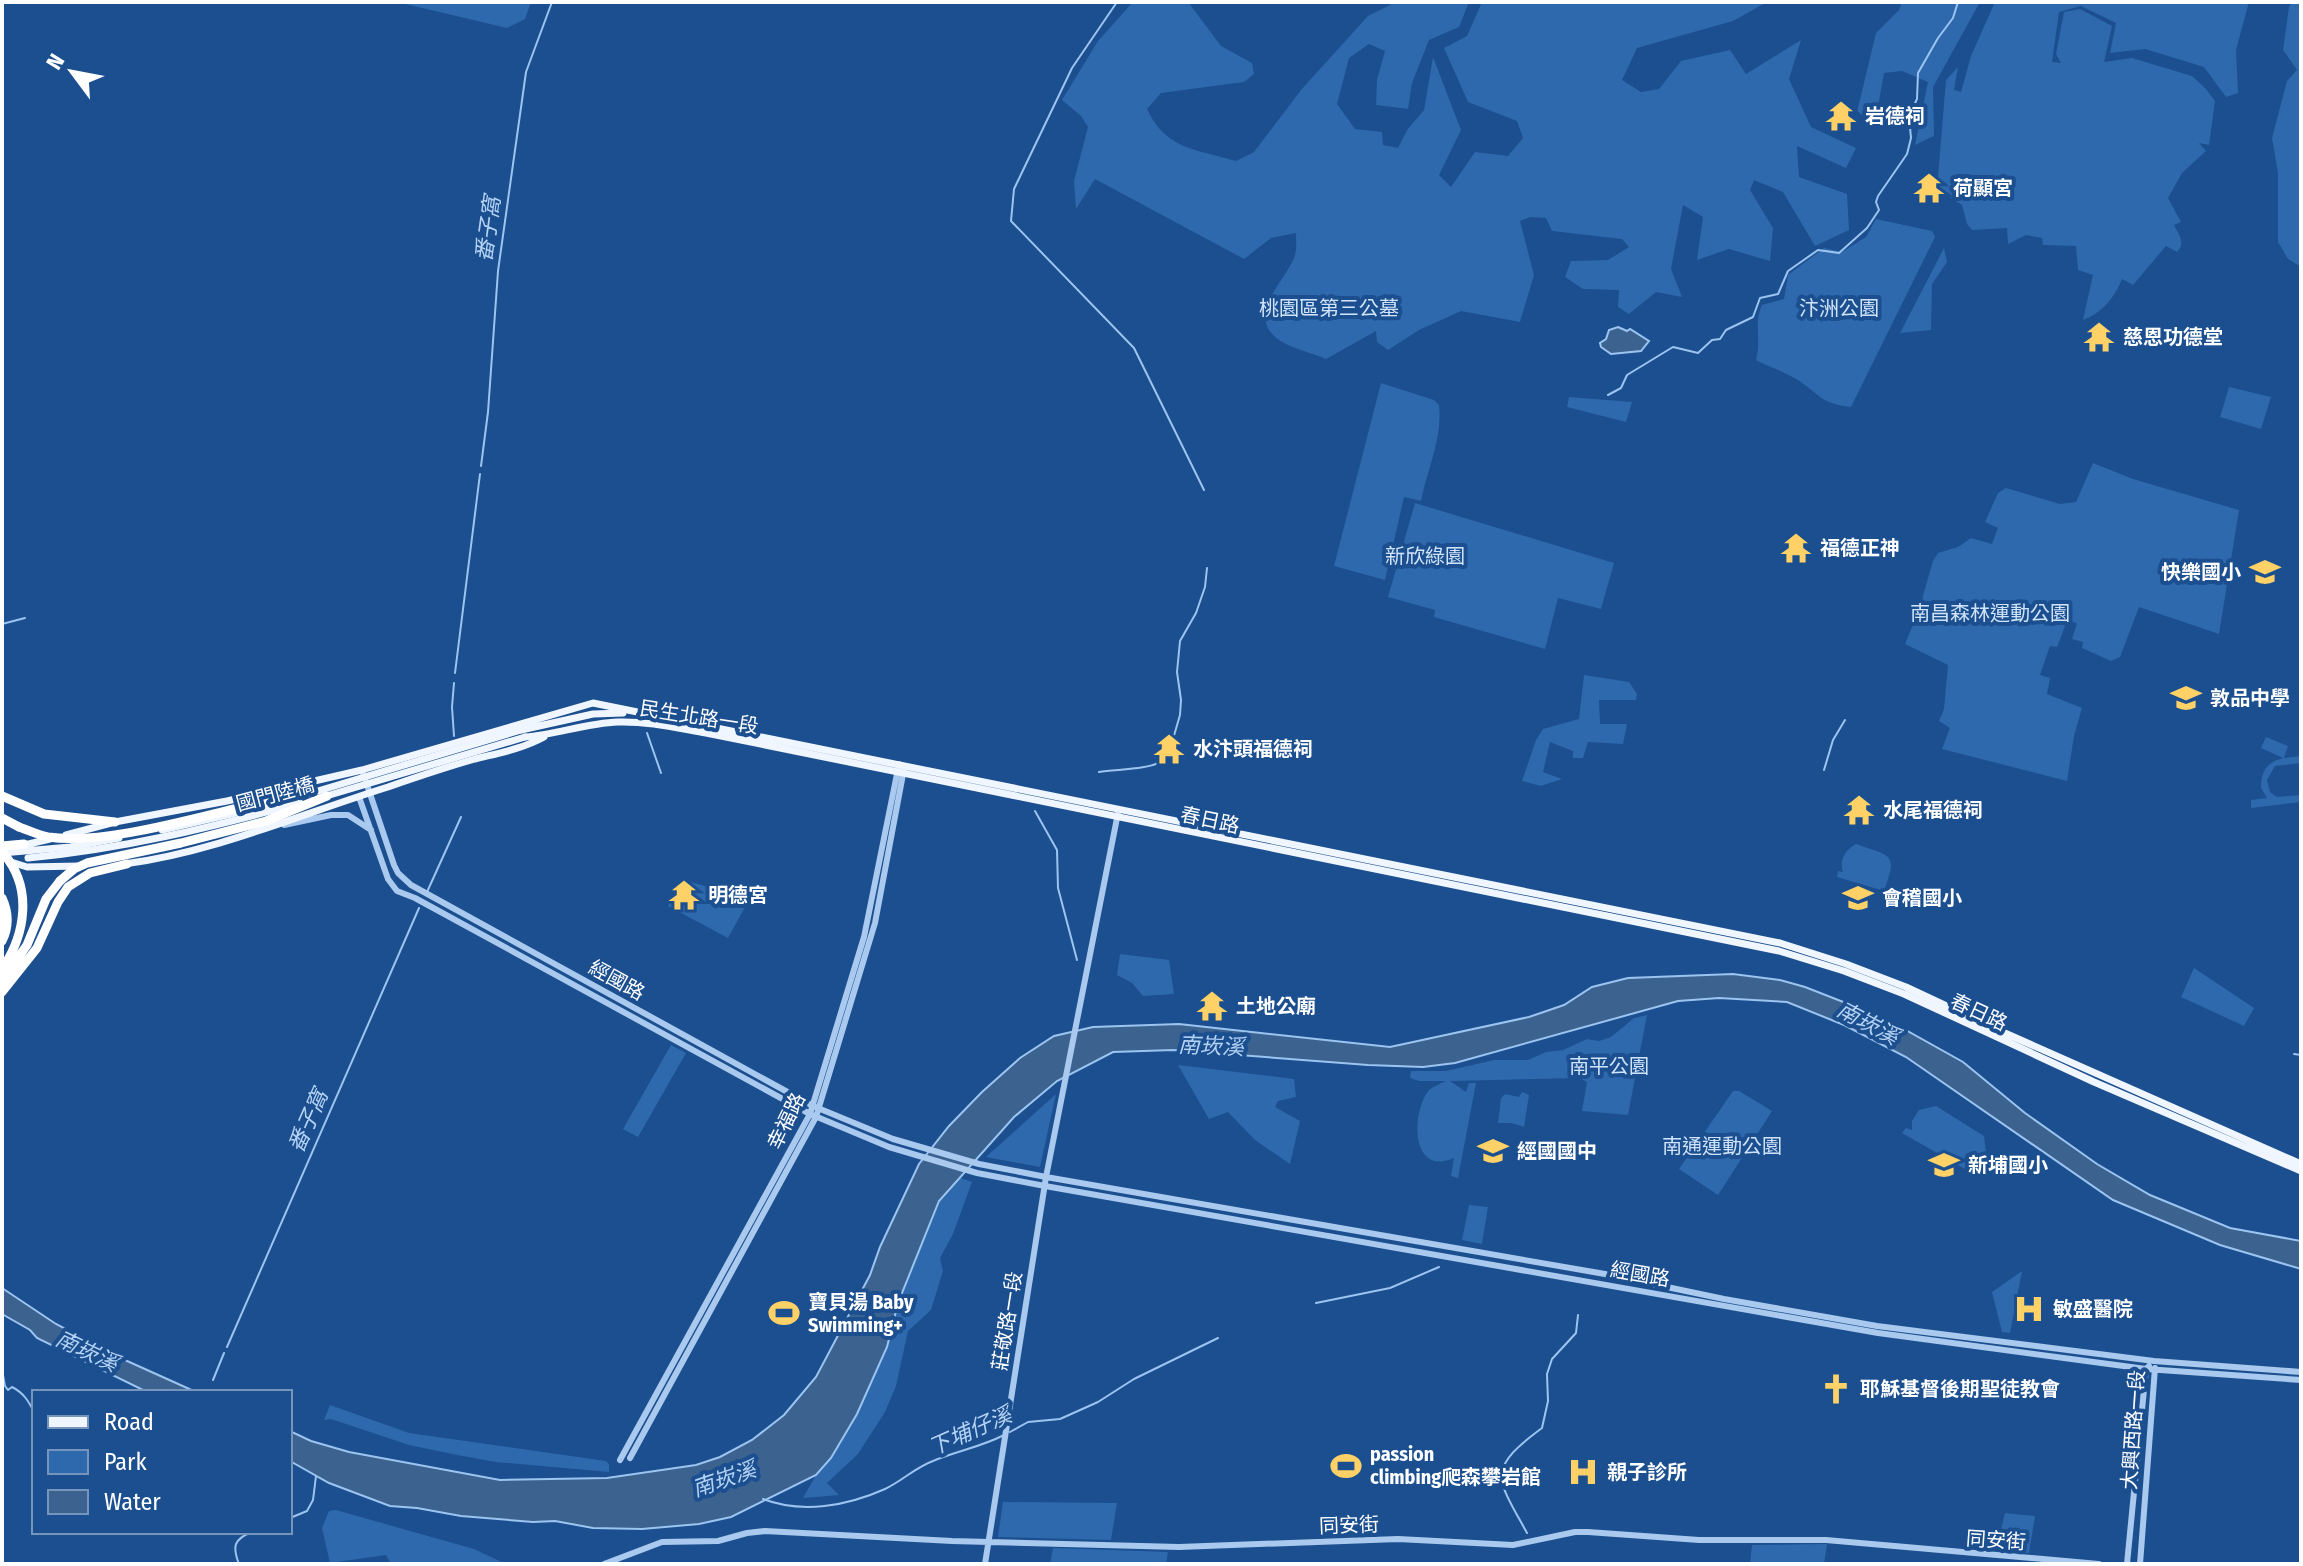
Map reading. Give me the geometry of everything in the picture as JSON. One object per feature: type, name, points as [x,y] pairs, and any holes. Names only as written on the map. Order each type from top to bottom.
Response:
[{"type":"highway","points":[[2,796],[44,814],[115,822]]},
{"type":"highway","points":[[2,981],[27,945],[46,899],[74,869],[87,863],[266,821],[327,796]]},
{"type":"highway","points":[[2,818],[46,836],[82,838],[134,831],[268,801],[288,800]]},
{"type":"highway","points":[[2,846],[26,851]]},
{"type":"highway","points":[[2,853],[5,865],[24,899],[22,925],[13,952],[2,969]]},
{"type":"highway","points":[[2,992],[37,948],[68,887],[90,873],[127,864]]},
{"type":"highway","points":[[2,898],[8,918],[2,941]]},
{"type":"main road","points":[[593,703],[593,725]]},
{"type":"main road","points":[[2,853],[26,851],[115,822],[227,801],[362,770],[593,703],[637,714]]},
{"type":"main road","points":[[523,734],[593,714],[637,714]]},
{"type":"main road","name":"民生北路一段","points":[[637,714],[800,748]]},
{"type":"main road","name":"民生北路一段","points":[[548,735],[593,725],[640,722],[800,748]]},
{"type":"main road","points":[[523,734],[548,735]]},
{"type":"main road","name":"國門陸橋","points":[[26,851],[128,846],[193,833],[327,796],[523,734]]},
{"type":"main road","name":"國門陸橋","points":[[26,851],[70,847],[178,827],[288,800],[523,734]]},
{"type":"main road","points":[[5,865],[127,864],[185,851],[269,828],[371,792],[528,745],[548,735]]},
{"type":"main road","name":"春日路","points":[[800,748],[1632,918],[1779,951],[1904,994],[2094,1082],[2301,1171]]},
{"type":"main road","points":[[5,865],[26,851]]},
{"type":"main road","name":"春日路","points":[[1632,918],[1780,943],[1861,969],[2301,1164]]},
{"type":"street","name":"幸福路","points":[[630,1458],[813,1115],[875,923],[901,768]]},
{"type":"street","name":"經國路","points":[[362,770],[394,865],[411,885],[816,1107],[893,1139],[979,1164],[1046,1177],[1605,1274],[1877,1326],[2154,1361],[2301,1372]]},
{"type":"street","name":"經國路","points":[[359,797],[388,879],[397,891],[813,1115],[921,1157],[977,1173],[1045,1186],[1878,1333],[2146,1369],[2301,1380]]},
{"type":"street","name":"莊敬路一段","points":[[985,1564],[1046,1177],[1118,813]]},
{"type":"street","points":[[269,828],[331,815],[348,815],[371,830]]},
{"type":"street","name":"幸福路","points":[[620,1460],[813,1115]]},
{"type":"street","name":"大興西路一段","points":[[2127,1564],[2146,1369],[2154,1361]]},
{"type":"street","name":"大興西路一段","points":[[2140,1564],[2154,1361]]},
{"type":"street","name":"同安街","points":[[604,1564],[662,1542],[718,1541],[756,1531],[1179,1547],[1398,1539],[1513,1545],[1575,1532],[1699,1540],[1826,1540],[2099,1564]]},
{"type":"green space","points":[[397,2],[531,2],[525,19],[507,28]]},
{"type":"green space","name":"桃園區第三公墓","points":[[1133,2],[1188,2],[1221,46],[1252,63],[1254,74],[1244,82],[1161,93],[1147,109],[1163,133],[1173,140],[1195,150],[1236,161],[1254,152],[1301,90],[1368,16],[1396,2],[1469,2],[1459,27],[1429,40],[1412,83],[1408,109],[1376,105],[1377,80],[1385,51],[1369,44],[1349,58],[1337,104],[1355,129],[1382,132],[1383,145],[1398,148],[1407,130],[1424,110],[1433,57],[1461,130],[1439,175],[1451,187],[1475,152],[1508,156],[1523,138],[1517,121],[1468,102],[1444,48],[1467,36],[1482,2],[1767,2],[1733,21],[1637,48],[1622,80],[1641,92],[1659,89],[1681,61],[1730,50],[1746,74],[1801,40],[1789,79],[1811,127],[1856,148],[1846,168],[1797,146],[1799,177],[1847,194],[1849,230],[1815,246],[1783,192],[1754,180],[1750,190],[1773,228],[1770,261],[1729,249],[1697,260],[1703,217],[1683,205],[1671,269],[1682,297],[1656,292],[1629,314],[1618,307],[1619,290],[1583,289],[1565,277],[1571,261],[1608,260],[1629,247],[1622,239],[1552,231],[1546,218],[1530,217],[1520,221],[1534,275],[1520,322],[1461,311],[1419,330],[1388,350],[1377,342],[1376,331],[1326,359],[1279,340],[1269,330],[1265,320],[1270,299],[1294,258],[1296,233],[1271,238],[1244,259],[1095,179],[1076,209],[1074,181],[1088,127],[1081,116],[1062,100],[1098,41]]},
{"type":"green space","points":[[1902,2],[1980,2],[1933,87],[1934,136],[1915,145],[1928,82],[1902,71],[1884,73],[1875,123],[1857,112],[1876,33],[1899,10]]},
{"type":"green space","points":[[1995,2],[2249,2],[2236,50],[2238,93],[2226,97],[2204,67],[2145,49],[2110,53],[2116,23],[2081,6],[2059,12],[2052,62],[2061,63],[2056,54],[2064,12],[2080,9],[2112,26],[2104,62],[2132,58],[2192,76],[2215,101],[2209,145],[2199,143],[2206,151],[2182,173],[2168,198],[2181,222],[2174,225],[2181,239],[2180,249],[2177,252],[2166,246],[2133,285],[2122,279],[2107,304],[2083,320],[2093,275],[2078,270],[2076,246],[2043,245],[2042,238],[2026,235],[2008,244],[2007,228],[1972,230],[1967,224],[1962,205],[1937,188],[1946,80],[1958,67],[1954,90],[1961,92],[1971,56]]},
{"type":"green space","points":[[2292,2],[2301,2],[2301,267],[2288,259],[2278,242],[2278,173],[2272,138],[2287,81],[2297,70],[2283,50]]},
{"type":"green space","name":"汴洲公園","points":[[1876,219],[1932,231],[1935,237],[1851,407],[1841,406],[1826,401],[1796,379],[1756,360],[1758,319],[1762,305],[1784,299],[1788,275],[1824,248],[1842,252],[1866,237]]},
{"type":"green space","points":[[1944,248],[1947,262],[1932,284],[1931,330],[1900,333]]},
{"type":"green space","points":[[1381,383],[1434,400],[1439,405],[1440,417],[1421,501],[1404,497],[1385,580],[1334,566]]},
{"type":"green space","points":[[2229,387],[2271,397],[2261,429],[2220,417]]},
{"type":"green space","points":[[1569,397],[1632,402],[1626,422],[1567,407]]},
{"type":"green space","name":"南昌森林運動公園","points":[[2093,463],[2133,479],[2239,510],[2219,634],[2139,607],[2120,657],[2111,661],[2082,648],[2083,642],[2072,639],[2077,623],[2067,621],[2057,647],[2050,646],[2040,675],[2050,678],[2047,694],[2082,708],[2067,781],[1942,749],[1950,728],[1939,721],[1944,709],[1948,665],[1905,644],[1918,613],[1933,561],[1938,553],[1958,547],[1971,538],[1992,544],[1998,528],[1985,522],[1998,493],[2006,488],[2060,504],[2076,502]]},
{"type":"green space","name":"新欣綠園","points":[[1415,503],[1614,563],[1601,609],[1558,598],[1545,649],[1434,617],[1435,610],[1388,597]]},
{"type":"green space","points":[[1584,675],[1629,682],[1637,694],[1636,700],[1599,700],[1600,724],[1627,724],[1623,744],[1588,742],[1583,758],[1573,758],[1573,751],[1550,742],[1543,772],[1562,779],[1541,786],[1522,781],[1543,729],[1579,719]]},
{"type":"green space","points":[[2266,737],[2288,746],[2284,758],[2301,756],[2301,763],[2275,766],[2267,780],[2270,792],[2277,797],[2301,795],[2301,802],[2251,808],[2251,800],[2267,798],[2261,788],[2266,768],[2283,758],[2261,748]]},
{"type":"green space","points":[[1856,844],[1889,858],[1890,870],[1884,891],[1837,877],[1838,871],[1843,872],[1844,856]]},
{"type":"green space","points":[[686,881],[750,898],[728,938],[668,906],[679,886]]},
{"type":"green space","points":[[1120,954],[1169,960],[1174,994],[1143,996],[1132,983],[1117,975]]},
{"type":"green space","points":[[2194,968],[2254,1008],[2244,1026],[2181,997]]},
{"type":"green space","name":"南平公園","points":[[1647,1015],[1628,1115],[1582,1111],[1587,1082],[1579,1078],[1450,1081],[1466,1092],[1469,1083],[1476,1083],[1458,1178],[1451,1176],[1454,1158],[1440,1161],[1429,1158],[1422,1151],[1417,1126],[1423,1100],[1429,1090],[1446,1081],[1419,1081],[1410,1078],[1411,1071],[1446,1071],[1494,1060],[1528,1060],[1587,1039],[1599,1041],[1611,1037],[1634,1018]]},
{"type":"green space","points":[[671,1045],[686,1053],[638,1137],[623,1129]]},
{"type":"green space","points":[[1178,1065],[1294,1079],[1296,1097],[1278,1101],[1275,1107],[1300,1121],[1290,1164],[1255,1140],[1228,1112],[1209,1119]]},
{"type":"green space","name":"南通運動公園","points":[[1733,1091],[1739,1091],[1772,1111],[1718,1195],[1679,1169]]},
{"type":"green space","points":[[1522,1092],[1529,1095],[1524,1127],[1498,1123],[1501,1098],[1505,1094],[1519,1097]]},
{"type":"green space","points":[[1056,1094],[1040,1167],[986,1157]]},
{"type":"green space","points":[[1936,1106],[1984,1136],[1986,1152],[1975,1165],[1983,1170],[1979,1177],[1902,1133],[1906,1128],[1912,1130],[1912,1121],[1919,1110]]},
{"type":"green space","points":[[958,1177],[972,1182],[953,1234],[940,1258],[943,1271],[931,1310],[908,1331],[896,1386],[885,1412],[858,1454],[827,1483],[839,1495],[803,1498],[841,1443],[870,1385],[887,1347],[898,1303],[933,1214]]},
{"type":"green space","points":[[1469,1205],[1488,1207],[1482,1244],[1462,1240]]},
{"type":"green space","points":[[2022,1271],[2010,1333],[2002,1332],[1992,1292]]},
{"type":"green space","points":[[330,1405],[409,1433],[606,1461],[609,1472],[496,1462],[409,1445],[331,1419],[324,1420]]},
{"type":"green space","points":[[1003,1502],[1117,1503],[1111,1540],[998,1537]]},
{"type":"green space","points":[[336,1510],[474,1549],[506,1564],[391,1564],[386,1555],[330,1563],[322,1528],[329,1511]]},
{"type":"green space","points":[[2005,1513],[2035,1516],[2029,1553],[1996,1550]]},
{"type":"green space","points":[[1827,1544],[1824,1564],[1750,1564],[1752,1545]]},
{"type":"green space","points":[[1053,1548],[1168,1552],[1166,1564],[1050,1564]]},
{"type":"water","points":[[1618,327],[1627,331],[1630,329],[1649,341],[1641,351],[1611,354],[1600,343],[1606,339],[1609,330]]},
{"type":"water","name":"南崁溪","points":[[1733,974],[1780,980],[1884,1018],[1963,1062],[2025,1113],[2097,1164],[2150,1195],[2230,1228],[2301,1241],[2301,1269],[2220,1245],[2113,1200],[1906,1057],[1844,1025],[1787,1002],[1719,998],[1678,1001],[1455,1063],[1423,1067],[1173,1050],[1113,1052],[1057,1081],[1014,1117],[939,1201],[898,1303],[887,1347],[857,1414],[831,1458],[816,1475],[731,1517],[699,1524],[642,1529],[593,1528],[555,1521],[461,1516],[390,1506],[329,1483],[292,1462],[292,1432],[349,1452],[500,1480],[607,1478],[696,1465],[720,1457],[752,1440],[784,1415],[816,1377],[870,1275],[919,1164],[949,1126],[982,1092],[1020,1058],[1054,1036],[1093,1027],[1179,1024],[1390,1047],[1529,1017],[1564,1005],[1592,987],[1628,978]]},
{"type":"water","name":"南崁溪","points":[[2,1288],[56,1324],[116,1356],[192,1390],[143,1390],[37,1338],[30,1330],[2,1314]]},
{"type":"waterway","name":"番子窩","points":[[481,466],[498,271],[526,72],[552,2]]},
{"type":"waterway","points":[[1117,2],[1072,68],[1014,189],[1011,221],[1134,348],[1204,490]]},
{"type":"waterway","points":[[1608,395],[1621,388],[1627,375],[1673,347],[1698,353],[1712,340],[1720,339],[1726,330],[1753,317],[1760,298],[1778,294],[1788,271],[1818,250],[1839,253],[1867,228],[1879,210],[1876,202],[1878,196],[1907,154],[1911,138],[1909,116],[1917,99],[1918,73],[1953,18],[1958,2]]},
{"type":"waterway","name":"番子窩","points":[[455,673],[480,474]]},
{"type":"waterway","points":[[1173,739],[1180,715],[1177,672],[1180,641],[1196,613],[1205,587],[1207,568]]},
{"type":"waterway","points":[[2,624],[25,618]]},
{"type":"waterway","name":"番子窩","points":[[454,683],[454,736]]},
{"type":"waterway","points":[[1824,770],[1833,740],[1845,720]]},
{"type":"waterway","points":[[647,733],[661,773]]},
{"type":"waterway","points":[[1099,772],[1141,768],[1162,761]]},
{"type":"waterway","points":[[1035,811],[1057,850],[1058,888],[1077,960]]},
{"type":"waterway","name":"番子窩","points":[[427,892],[461,817]]},
{"type":"waterway","name":"番子窩","points":[[227,1347],[419,908]]},
{"type":"waterway","points":[[2294,1054],[2301,1055]]},
{"type":"waterway","name":"下埔仔溪","points":[[1316,1303],[1390,1288],[1439,1267]]},
{"type":"waterway","name":"下埔仔溪","points":[[1527,1533],[1504,1487],[1504,1465],[1511,1454],[1542,1428],[1548,1401],[1547,1374],[1552,1359],[1576,1333],[1578,1315]]},
{"type":"waterway","name":"下埔仔溪","points":[[1010,1432],[1028,1422],[1060,1419],[1098,1402],[1134,1379],[1218,1338]]},
{"type":"waterway","name":"番子窩","points":[[213,1380],[224,1353]]},
{"type":"waterway","points":[[2,1370],[8,1390],[12,1387],[20,1392],[32,1408]]},
{"type":"waterway","name":"下埔仔溪","points":[[763,1499],[793,1506],[840,1504],[885,1489],[927,1464],[1004,1435]]},
{"type":"waterway","points":[[292,1517],[307,1511],[313,1500],[316,1476]]},
{"type":"waterway","points":[[239,1564],[236,1544],[248,1534]]},
{"type":"place","name":"岩德祠","points":[[1841,116]]},
{"type":"place","name":"荷顯宮","points":[[1929,188]]},
{"type":"place","name":"慈恩功德堂","points":[[2099,337]]},
{"type":"place","name":"福德正神","points":[[1796,548]]},
{"type":"place","name":"快樂國小","points":[[2265,572]]},
{"type":"place","name":"敦品中學","points":[[2186,698]]},
{"type":"place","name":"水汴頭福德祠","points":[[1169,749]]},
{"type":"place","name":"水尾福德祠","points":[[1859,810]]},
{"type":"place","name":"明德宮","points":[[684,895]]},
{"type":"place","name":"會稽國小","points":[[1858,898]]},
{"type":"place","name":"土地公廟","points":[[1212,1006]]},
{"type":"place","name":"經國國中","points":[[1493,1151]]},
{"type":"place","name":"新埔國小","points":[[1944,1165]]},
{"type":"place","name":"敏盛醫院","points":[[2029,1309]]},
{"type":"place","name":"寶貝湯 Baby Swimming+","points":[[784,1313]]},
{"type":"place","name":"耶穌基督後期聖徒教會","points":[[1836,1389]]},
{"type":"place","name":"passion climbing爬森攀岩館","points":[[1346,1466]]},
{"type":"place","name":"親子診所","points":[[1583,1472]]}]
